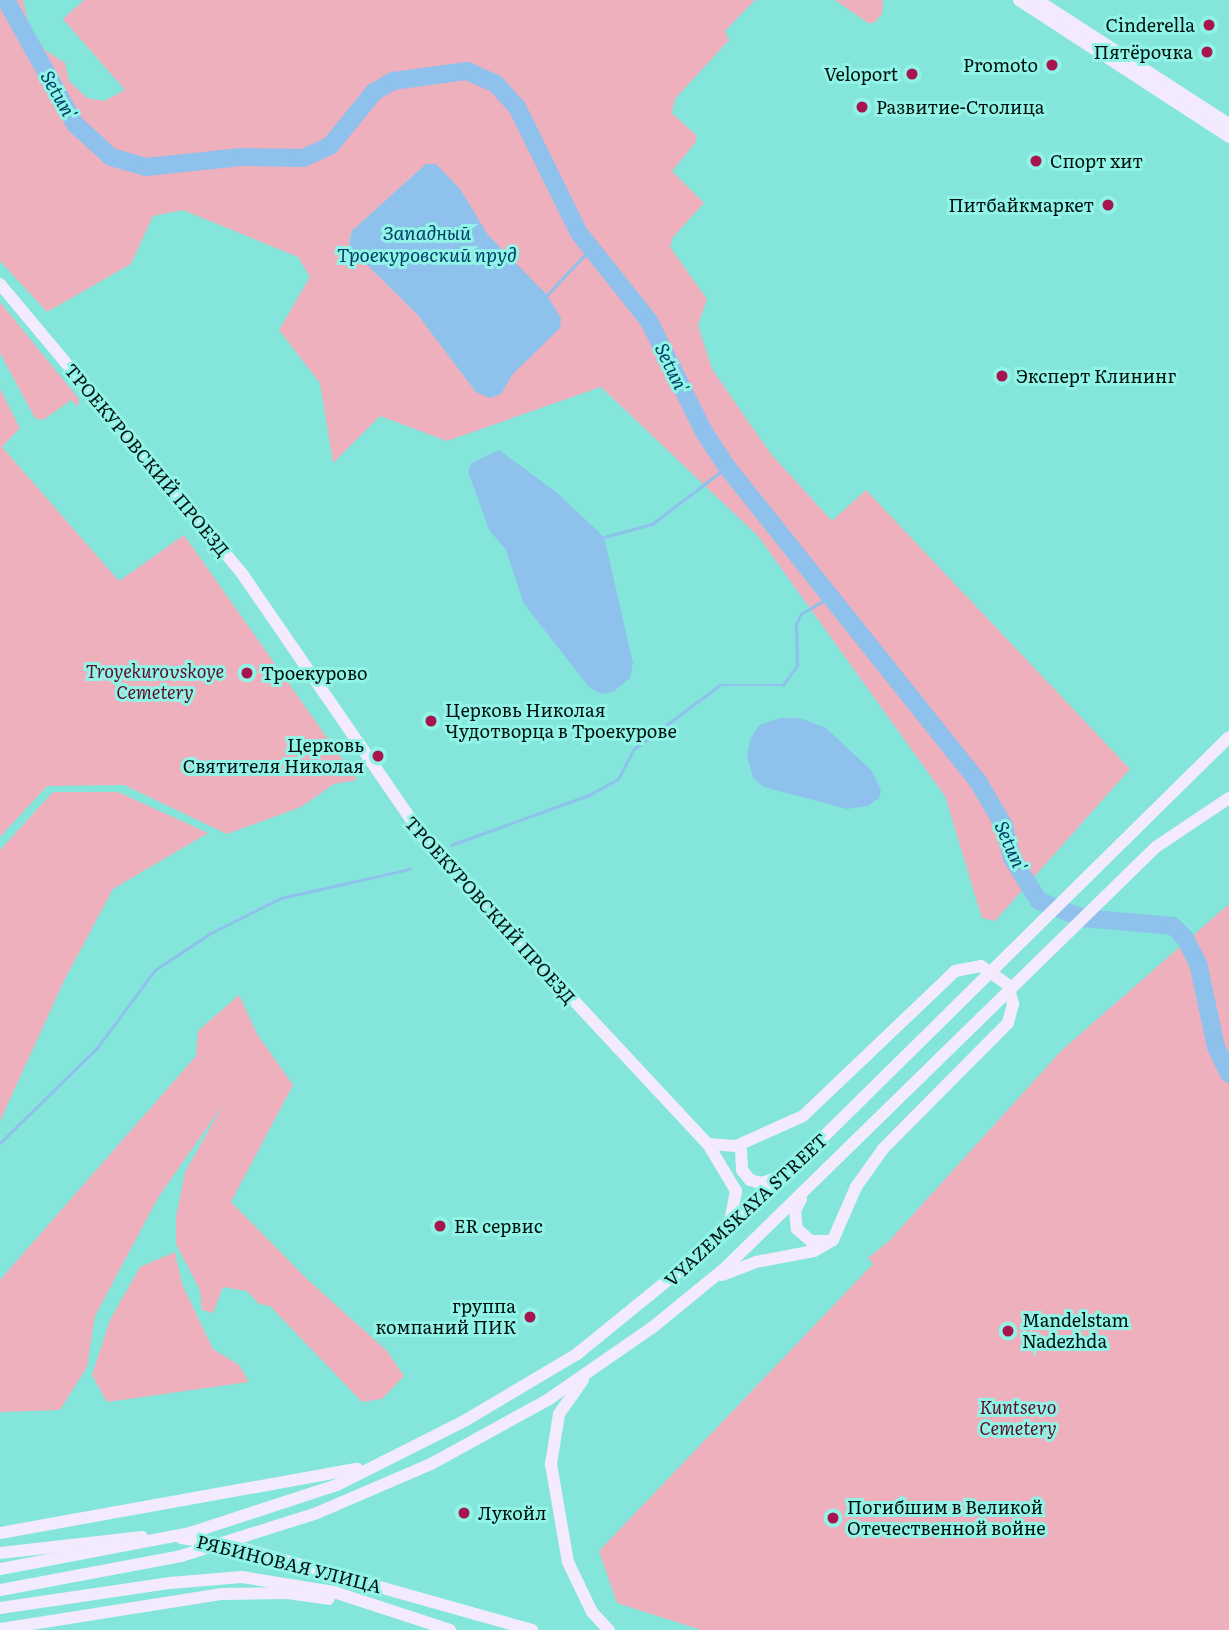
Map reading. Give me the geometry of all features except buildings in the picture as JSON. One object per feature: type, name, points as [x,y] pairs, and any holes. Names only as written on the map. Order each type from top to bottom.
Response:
[{"type":"main road","points":[[1020,0],[1227,133]]},
{"type":"main road","points":[[1037,0],[1227,133]]},
{"type":"main road","name":"ТРОЕКУРОВСКИЙ ПРОЕЗД","points":[[0,284],[243,575],[427,843],[708,1144],[736,1191]]},
{"type":"main road","name":"VYAZEMSKAYA STREET","points":[[0,1569],[191,1533],[326,1489],[385,1462],[522,1390],[577,1354],[726,1233],[1229,737]]},
{"type":"main road","name":"VYAZEMSKAYA STREET","points":[[0,1590],[181,1556],[317,1513],[431,1464],[549,1399],[653,1327],[709,1281],[805,1192],[1156,847],[1229,798]]},
{"type":"main road","points":[[708,1144],[724,1149],[749,1143],[803,1116],[950,975],[968,967],[993,971],[1011,991],[1013,1011],[1000,1034],[876,1158],[856,1187],[834,1240],[814,1251],[756,1262],[709,1281]]},
{"type":"main road","points":[[693,1128],[718,1139],[749,1143]]},
{"type":"main road","points":[[726,1233],[736,1210],[736,1169],[749,1143]]},
{"type":"main road","points":[[749,1143],[742,1170],[750,1180]]},
{"type":"main road","points":[[708,1144],[750,1180],[769,1182],[788,1174]]},
{"type":"main road","points":[[805,1192],[795,1210],[797,1229],[811,1241],[834,1240]]},
{"type":"main road","points":[[598,1364],[559,1414],[551,1464],[568,1562],[592,1612],[609,1630]]},
{"type":"main road","points":[[0,1533],[284,1485],[385,1462]]},
{"type":"main road","name":"РЯБИНОВАЯ УЛИЦА","points":[[0,1553],[104,1538],[190,1539],[230,1545],[532,1630]]},
{"type":"main road","name":"РЯБИНОВАЯ УЛИЦА","points":[[0,1608],[170,1583],[242,1577],[283,1581],[450,1630]]},
{"type":"main road","points":[[0,1629],[232,1593],[288,1593],[368,1604]]},
{"type":"green space","points":[[0,0],[23,0],[30,29],[45,50],[65,63],[69,81],[87,98],[104,101],[125,90],[63,19],[84,0],[755,0],[725,31],[729,40],[675,99],[672,113],[696,135],[696,142],[672,171],[704,203],[673,237],[670,247],[707,299],[698,325],[712,369],[771,454],[832,521],[866,490],[1130,769],[995,921],[982,918],[945,796],[758,536],[601,387],[447,441],[380,416],[333,463],[320,383],[279,330],[310,277],[298,257],[183,210],[153,216],[131,264],[47,312],[0,261]],"holes":[[[426,164],[514,265],[547,295],[501,394],[476,392],[418,315],[349,241],[352,231]]]},
{"type":"green space","points":[[835,0],[883,0],[882,14],[874,23],[868,23]]},
{"type":"green space","points":[[0,302],[79,399],[78,407],[71,400],[43,420],[35,418],[0,353]]},
{"type":"green space","name":"Troyekurovskoye Cemetery","points":[[0,389],[20,428],[2,447],[119,581],[184,535],[357,780],[334,784],[301,807],[227,834],[124,785],[47,786],[0,837]]},
{"type":"green space","points":[[53,792],[118,792],[208,833],[113,889],[64,981],[0,1121],[0,850]]},
{"type":"green space","name":"Kuntsevo Cemetery","points":[[1229,904],[1229,1630],[701,1630],[617,1603],[599,1551],[873,1264],[868,1258],[889,1241],[1062,1050]]},
{"type":"green space","points":[[239,995],[257,1034],[293,1085],[231,1202],[308,1280],[387,1351],[404,1376],[382,1399],[362,1402],[270,1306],[259,1304],[247,1291],[223,1287],[213,1313],[202,1310],[200,1290],[176,1244],[176,1217],[185,1172],[223,1105],[159,1196],[95,1316],[87,1367],[60,1410],[0,1412],[0,1280],[196,1056],[198,1031]]},
{"type":"green space","points":[[175,1252],[182,1284],[213,1349],[239,1365],[249,1382],[107,1402],[92,1375],[110,1320],[140,1267]]},
{"type":"water","name":"Западный Троекуровский пруд","points":[[426,164],[436,164],[460,189],[488,235],[547,295],[561,318],[560,328],[512,375],[501,394],[490,398],[476,392],[418,315],[349,247],[352,231]]},
{"type":"water","points":[[499,450],[556,492],[604,537],[633,663],[630,678],[613,692],[601,694],[589,687],[524,604],[506,550],[489,530],[468,471],[472,463]]},
{"type":"water","points":[[780,718],[800,718],[826,728],[872,771],[881,790],[879,798],[868,806],[847,809],[764,787],[753,778],[747,756],[750,739],[759,725]]},
{"type":"waterway","name":"Setun'","points":[[6,0],[75,124],[111,157],[146,167],[241,157],[303,158],[330,146],[374,92],[393,81],[467,71],[496,84],[517,107],[579,233],[649,321],[704,432],[727,467],[979,783],[1004,826],[1012,858],[1039,901],[1083,918],[1173,926],[1185,938],[1198,963],[1216,1047],[1229,1074]]},
{"type":"waterway","points":[[547,295],[590,249]]},
{"type":"waterway","points":[[604,537],[652,524],[727,467]]},
{"type":"waterway","points":[[451,845],[589,795],[618,779],[634,749],[720,685],[783,685],[797,666],[796,624],[801,614],[833,595]]},
{"type":"waterway","points":[[0,1143],[97,1048],[155,970],[211,933],[281,898],[410,869]]},
{"type":"place","name":"Cinderella","points":[[1209,25]]},
{"type":"place","name":"Пятёрочка","points":[[1207,52]]},
{"type":"place","name":"Promoto","points":[[1052,65]]},
{"type":"place","name":"Veloport","points":[[912,74]]},
{"type":"place","name":"Развитие-Столица","points":[[862,107]]},
{"type":"place","name":"Спорт хит","points":[[1036,161]]},
{"type":"place","name":"Питбайкмаркет","points":[[1108,205]]},
{"type":"place","name":"Эксперт Клининг","points":[[1002,376]]},
{"type":"place","name":"Троекурово","points":[[247,673]]},
{"type":"place","name":"Церковь Николая Чудотворца в Троекурове","points":[[431,721]]},
{"type":"place","name":"Церковь Святителя Николая","points":[[378,756]]},
{"type":"place","name":"ER сервис","points":[[440,1226]]},
{"type":"place","name":"группа компаний ПИК","points":[[530,1317]]},
{"type":"place","name":"Mandelstam Nadezhda","points":[[1008,1331]]},
{"type":"place","name":"Лукойл","points":[[464,1513]]},
{"type":"place","name":"Погибшим в Великой Отечественной войне","points":[[833,1518]]}]
